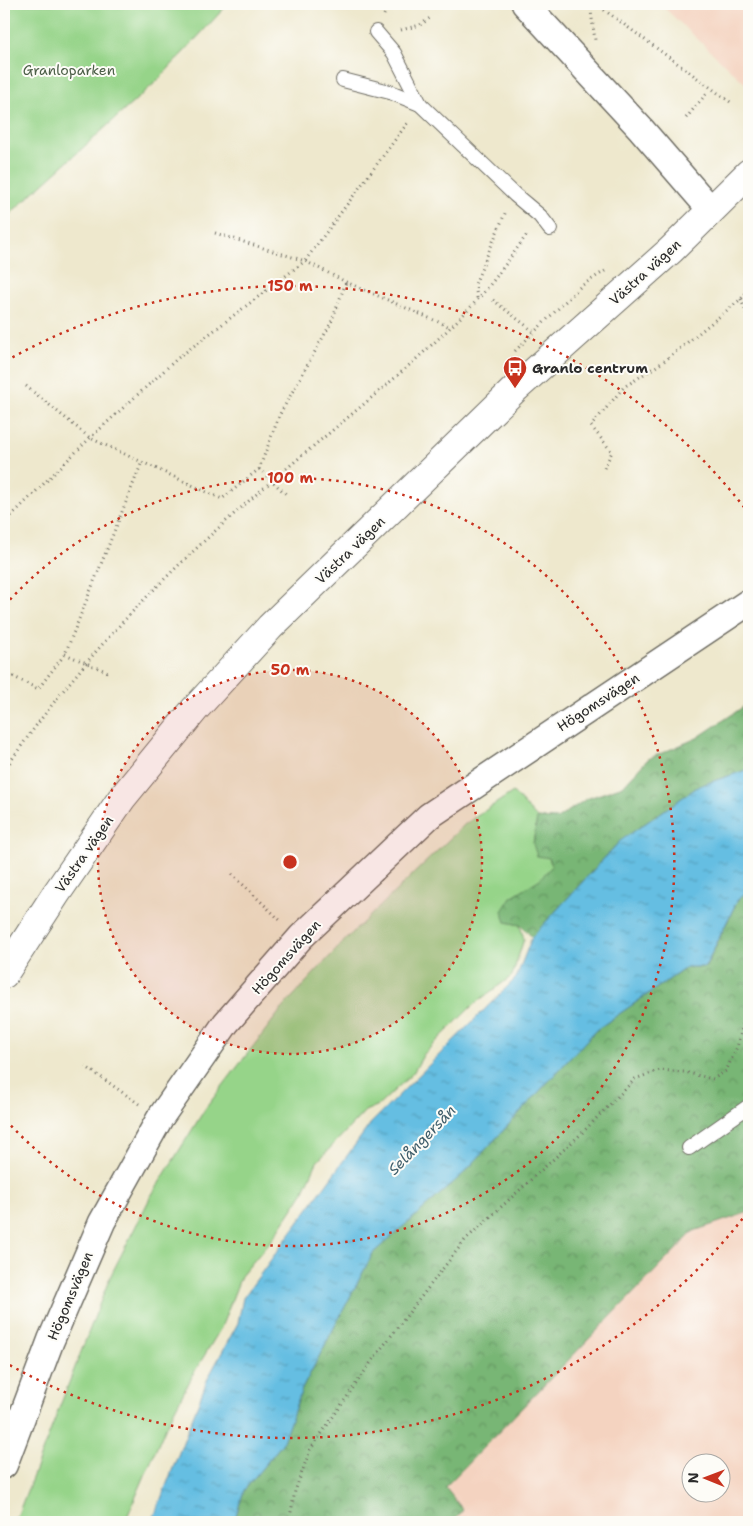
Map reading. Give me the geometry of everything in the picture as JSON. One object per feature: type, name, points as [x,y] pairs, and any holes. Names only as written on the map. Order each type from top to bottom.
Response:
[{"type":"street","points":[[525,4],[635,122],[711,210]]},
{"type":"street","name":"Västra vägen","points":[[4,974],[122,798],[196,709],[270,628],[508,396],[671,250],[749,173]]},
{"type":"street","name":"Högomsvägen","points":[[4,1465],[51,1340],[102,1222],[160,1118],[226,1024],[302,937],[429,816],[749,602]]},
{"type":"lane","points":[[376,32],[394,53],[420,104],[515,195],[540,216],[550,229]]},
{"type":"lane","points":[[342,80],[390,92],[420,104]]},
{"type":"lane","points":[[689,1148],[749,1106]]},
{"type":"path","points":[[596,4],[733,104]]},
{"type":"path","points":[[376,32],[420,25],[430,18]]},
{"type":"path","points":[[686,118],[707,93]]},
{"type":"path","points":[[4,523],[90,438],[178,358],[305,261],[420,104]]},
{"type":"path","points":[[477,299],[475,284],[481,266],[515,195]]},
{"type":"path","points":[[4,771],[84,662],[163,580],[450,326],[496,277],[540,216]]},
{"type":"path","points":[[215,233],[305,261],[346,282],[450,326]]},
{"type":"path","points":[[26,386],[90,438],[222,499],[259,469],[280,414],[331,323],[346,282]]},
{"type":"path","points":[[604,468],[612,452],[591,426],[624,387],[663,362],[741,299],[749,289]]},
{"type":"path","points":[[741,299],[749,321]]},
{"type":"path","points":[[493,300],[532,331]]},
{"type":"path","points":[[4,672],[38,689],[65,654],[142,462]]},
{"type":"path","points":[[259,469],[286,494]]},
{"type":"path","points":[[65,654],[108,672]]},
{"type":"path","points":[[232,874],[287,926],[302,937]]},
{"type":"path","points":[[289,1522],[295,1491],[310,1450],[374,1358],[465,1240],[582,1133],[635,1079],[660,1070],[684,1072],[713,1079],[726,1071],[737,1047],[749,1002]]},
{"type":"path","points":[[85,1066],[160,1118]]},
{"type":"shaded area","points":[[660,4],[749,4],[749,87]]},
{"type":"shaded area","points":[[749,1212],[749,1522],[453,1522],[463,1510],[445,1487],[694,1231]]},
{"type":"green space","name":"Granloparken","points":[[4,4],[228,4],[158,80],[4,219]]},
{"type":"green space","points":[[749,703],[749,769],[699,786],[620,841],[532,937],[520,925],[506,922],[502,911],[511,897],[540,879],[552,866],[549,858],[537,856],[533,844],[537,818],[557,819],[586,799],[623,786],[648,759],[697,738]]},
{"type":"green space","points":[[513,792],[537,818],[533,844],[549,858],[552,866],[541,879],[511,897],[506,922],[520,925],[524,939],[512,976],[474,1004],[424,1054],[413,1073],[379,1105],[365,1111],[317,1162],[303,1193],[274,1237],[241,1276],[221,1328],[195,1371],[167,1424],[125,1522],[15,1522],[110,1277],[151,1196],[205,1109],[284,1006],[346,939],[465,824]]},
{"type":"green space","points":[[749,890],[749,1212],[694,1231],[445,1487],[463,1510],[453,1522],[234,1522],[244,1490],[282,1444],[302,1389],[373,1253],[463,1174],[596,1030],[687,967],[706,967],[738,899]]},
{"type":"water","name":"Selångersån","points":[[749,769],[749,890],[738,899],[705,967],[687,967],[596,1030],[463,1174],[373,1253],[302,1389],[282,1444],[244,1490],[234,1522],[152,1522],[208,1378],[238,1323],[243,1298],[371,1123],[516,978],[532,937],[620,841],[699,786]]},
{"type":"place","name":"Granlo centrum","points":[[515,389]]}]
